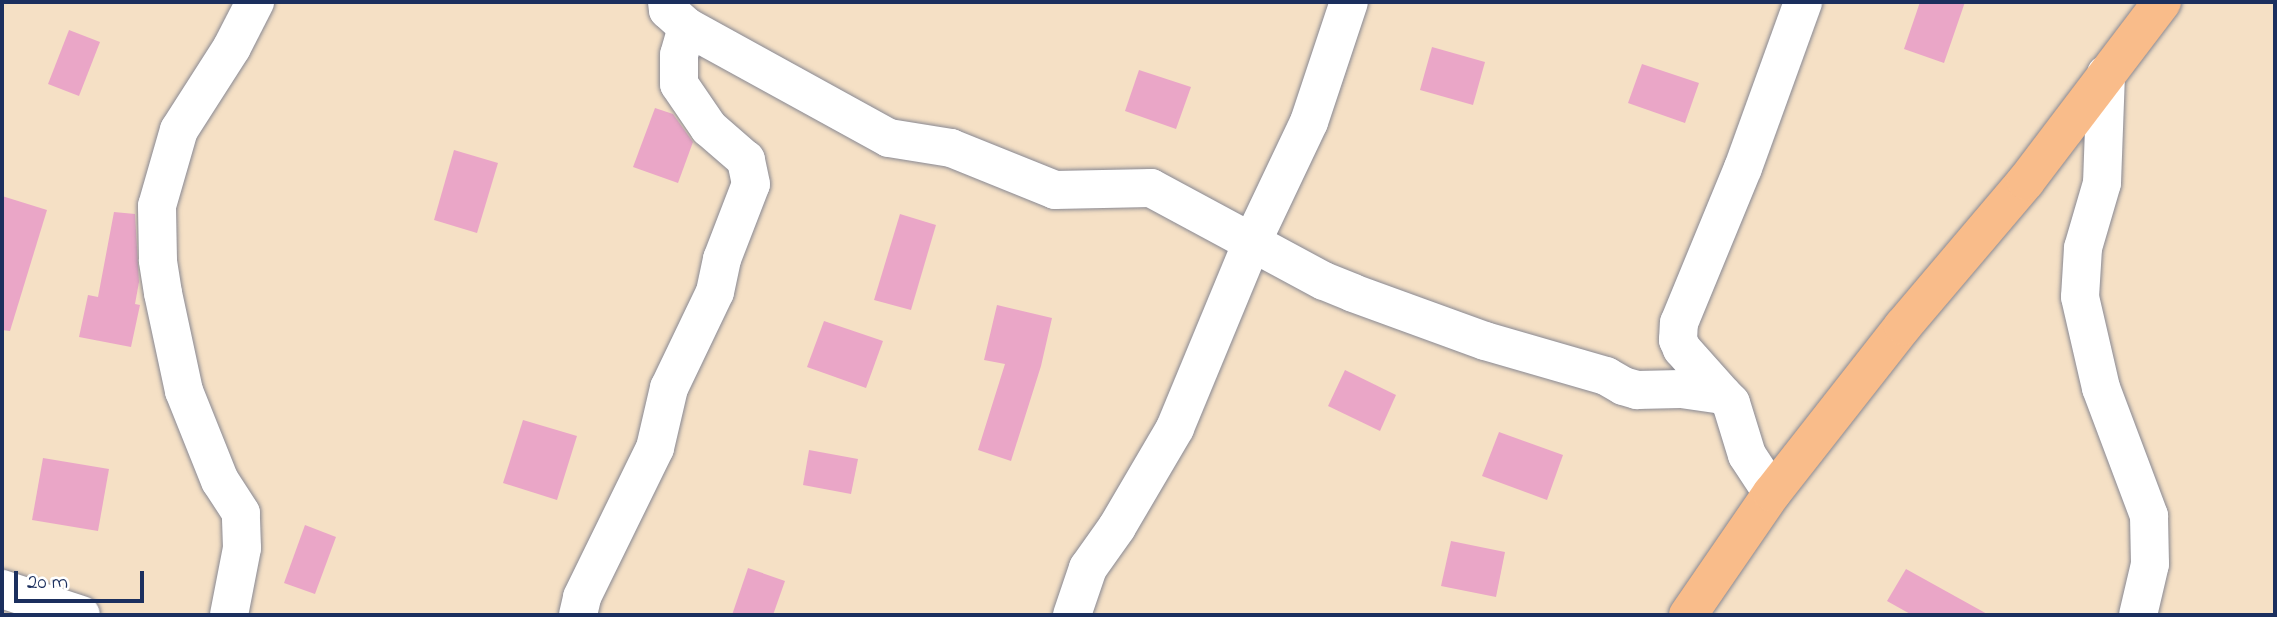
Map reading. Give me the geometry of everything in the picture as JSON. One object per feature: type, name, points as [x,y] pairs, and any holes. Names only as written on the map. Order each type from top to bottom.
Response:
[{"type":"highway","points":[[1688,615],[1772,493],[1902,326],[2026,181],[2162,2]]},
{"type":"street","points":[[229,615],[242,548],[241,513],[220,481],[184,391],[160,271],[158,206],[179,130],[232,47],[255,2]]},
{"type":"street","points":[[1772,493],[1747,455],[1731,403],[1682,349],[1678,340],[1679,323],[1742,168],[1804,2]]},
{"type":"street","points":[[1072,615],[1088,568],[1117,527],[1175,428],[1252,242],[1309,122],[1344,4]]},
{"type":"street","points":[[665,10],[889,138],[951,148],[1055,190],[1151,188],[1324,281],[1485,341],[1606,376],[1623,386],[1637,390],[1681,389],[1723,395]]},
{"type":"street","points":[[578,615],[582,597],[655,448],[669,388],[715,292],[722,259],[751,184],[746,160],[709,128],[678,85],[679,55],[665,10]]},
{"type":"street","points":[[2106,74],[2102,183],[2084,248],[2080,297],[2101,388],[2149,516],[2150,564],[2138,615]]},
{"type":"street","points":[[2,589],[80,615]]},
{"type":"building","points":[[1920,2],[1965,2],[1944,63],[1904,49]]},
{"type":"building","points":[[69,30],[100,42],[79,96],[48,84]]},
{"type":"building","points":[[1432,47],[1485,62],[1473,105],[1420,90]]},
{"type":"building","points":[[1642,64],[1699,83],[1685,123],[1628,103]]},
{"type":"building","points":[[1139,70],[1191,87],[1176,129],[1125,111]]},
{"type":"building","points":[[655,108],[673,114],[693,142],[678,183],[633,167]]},
{"type":"building","points":[[454,150],[498,163],[477,233],[434,220]]},
{"type":"building","points":[[2,196],[47,210],[10,331],[2,330]]},
{"type":"building","points":[[114,212],[135,214],[139,282],[135,304],[140,305],[131,347],[79,337],[88,295],[98,297]]},
{"type":"building","points":[[900,214],[936,225],[911,310],[874,300]]},
{"type":"building","points":[[997,305],[1052,318],[1041,366],[1011,461],[978,450],[1005,364],[984,360]]},
{"type":"building","points":[[824,321],[883,341],[866,388],[807,367]]},
{"type":"building","points":[[1345,370],[1396,395],[1380,431],[1328,406]]},
{"type":"building","points":[[523,420],[577,436],[557,500],[503,483]]},
{"type":"building","points":[[1499,432],[1563,455],[1547,500],[1482,476]]},
{"type":"building","points":[[809,450],[858,459],[851,494],[803,485]]},
{"type":"building","points":[[43,458],[109,469],[98,531],[32,520]]},
{"type":"building","points":[[305,525],[336,537],[315,594],[284,583]]},
{"type":"building","points":[[1451,541],[1505,552],[1496,597],[1441,586]]},
{"type":"building","points":[[748,568],[785,581],[773,615],[732,615]]},
{"type":"building","points":[[1906,569],[1989,615],[1912,615],[1887,601]]}]
